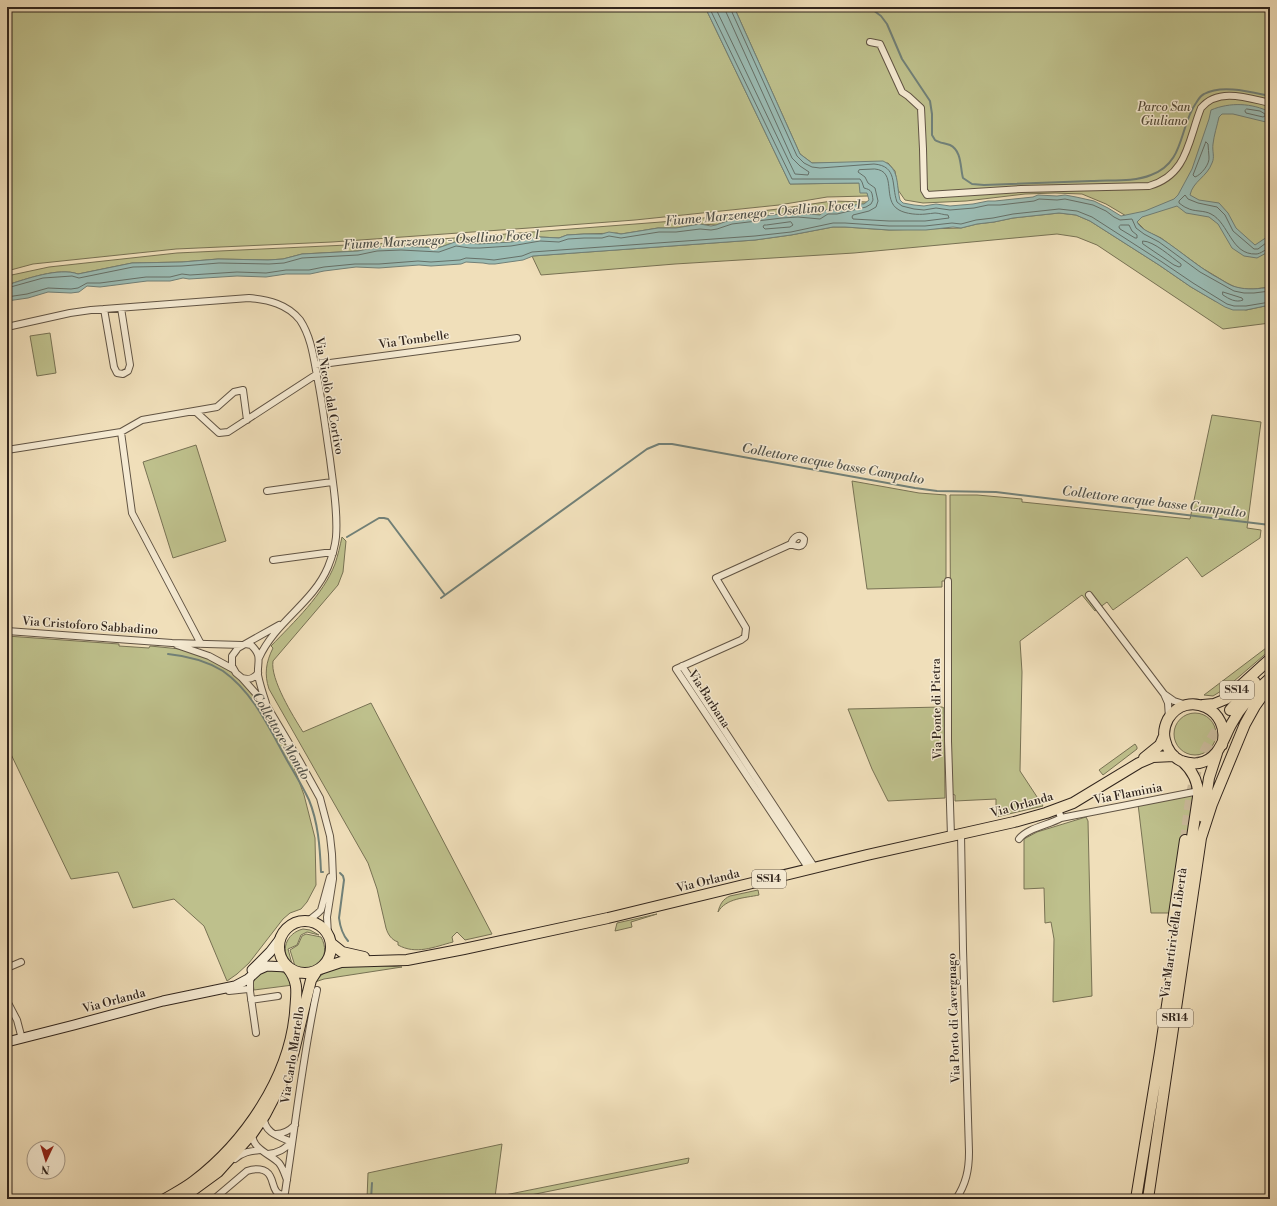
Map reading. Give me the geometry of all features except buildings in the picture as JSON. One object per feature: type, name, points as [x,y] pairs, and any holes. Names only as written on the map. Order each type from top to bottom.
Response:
[{"type":"main road","name":"SS14","points":[[1164,736],[1165,727],[1169,718],[1176,711],[1193,705],[1211,705],[1226,699],[1270,660]]},
{"type":"main road","points":[[1230,710],[1270,668]]},
{"type":"main road","name":"SS14","points":[[1178,759],[1191,764],[1201,763],[1210,759],[1219,749],[1241,709],[1270,678]]},
{"type":"main road","name":"Via Martiri della Libertà","points":[[1148,1199],[1201,838],[1212,804],[1245,724],[1255,706],[1270,685]]},
{"type":"main road","name":"SS14","points":[[1193,705],[1207,708],[1218,717],[1223,731],[1219,749]]},
{"type":"main road","name":"Via Orlanda","points":[[1139,763],[1160,745],[1164,736]]},
{"type":"main road","points":[[1164,736],[1168,749],[1178,759]]},
{"type":"main road","name":"SR14","points":[[1201,838],[1209,778],[1219,749]]},
{"type":"main road","name":"Via Orlanda","points":[[318,970],[341,962],[407,960],[438,954],[608,918],[956,835],[1060,813],[1139,763],[1153,757],[1178,759]]},
{"type":"main road","name":"Via Martiri della Libertà","points":[[1136,1199],[1199,791],[1197,780],[1194,775],[1187,766],[1178,759]]},
{"type":"main road","name":"Via Martiri della Libertà","points":[[1153,1090],[1159,1017],[1185,840]]},
{"type":"main road","points":[[308,921],[322,926],[328,934],[332,944],[330,958],[318,970],[311,973],[301,973],[291,970],[281,959],[279,944],[280,939],[285,930],[293,924],[308,921]]},
{"type":"main road","name":"Via Orlanda","points":[[224,989],[252,971],[280,939]]},
{"type":"main road","name":"Via Orlanda","points":[[332,944],[342,952],[348,954],[388,961]]},
{"type":"main road","name":"Via Orlanda","points":[[7,1042],[163,1001],[236,986],[258,970],[267,966],[287,967]]},
{"type":"main road","name":"Via Carlo Martello","points":[[165,1199],[193,1182],[209,1168],[247,1128],[267,1097],[286,1053],[294,1020],[297,986],[292,973],[287,967]]},
{"type":"main road","name":"Via Carlo Martello","points":[[181,1199],[218,1172],[252,1134],[265,1115],[288,1071],[307,996],[318,970]]},
{"type":"main road","points":[[1141,1199],[1144,1146]]},
{"type":"main road","points":[[1154,1199],[1156,1177],[1155,1151]]},
{"type":"street","points":[[870,42],[880,44],[902,92],[921,108],[924,190],[927,195],[1021,189],[1149,186],[1166,179],[1176,170],[1185,154],[1202,108],[1205,103],[1212,98],[1226,95],[1270,103]]},
{"type":"street","name":"Via Nicolò dal Cortivo","points":[[7,327],[70,313],[249,298],[265,299],[279,303],[290,310],[299,320],[306,331],[317,374],[332,482],[336,537],[329,566],[319,583],[308,598],[286,620],[272,637],[263,649],[259,658]]},
{"type":"street","points":[[104,309],[114,367],[117,373],[123,374],[128,371],[130,365],[121,308]]},
{"type":"street","name":"Via Tombelle","points":[[315,365],[517,338]]},
{"type":"street","points":[[195,411],[220,433],[228,432],[317,374]]},
{"type":"street","points":[[7,450],[121,432],[142,420],[217,407],[234,392],[243,390],[247,420]]},
{"type":"street","points":[[121,432],[132,513],[201,644]]},
{"type":"street","points":[[267,490],[332,482]]},
{"type":"street","name":"Via Barbana","points":[[791,544],[716,578],[746,628],[745,637],[682,666],[812,869]]},
{"type":"street","points":[[273,560],[333,553]]},
{"type":"street","name":"Via Ponte di Pietra","points":[[948,581],[948,741],[956,835]]},
{"type":"street","points":[[1089,595],[1164,694],[1168,703],[1169,718]]},
{"type":"street","name":"Via Nicolò dal Cortivo","points":[[244,644],[276,628],[286,620]]},
{"type":"street","name":"Via Cristoforo Sabbadino","points":[[7,631],[172,643],[244,644]]},
{"type":"street","name":"Via Cristoforo Sabbadino","points":[[172,643],[209,656],[233,669],[242,678],[267,706],[320,798],[330,836],[332,854],[332,889],[327,917],[328,934]]},
{"type":"street","points":[[233,669],[231,664],[232,656],[235,651],[244,644],[253,646],[257,651],[259,658]]},
{"type":"street","name":"Via Cristoforo Sabbadino","points":[[259,658],[258,673],[260,685],[267,706]]},
{"type":"street","points":[[242,678],[251,679],[258,673]]},
{"type":"street","points":[[1164,694],[1174,701],[1193,705]]},
{"type":"street","name":"Via Flaminia","points":[[1019,839],[1027,832],[1052,823],[1060,813],[1089,812],[1199,791]]},
{"type":"street","name":"Via Porto di Cavergnago","points":[[956,835],[963,957],[969,1152],[966,1180],[956,1199]]},
{"type":"street","name":"Via Cristoforo Sabbadino","points":[[308,921],[321,910],[332,870]]},
{"type":"street","points":[[7,968],[21,962]]},
{"type":"street","points":[[252,975],[250,991],[256,1033]]},
{"type":"street","points":[[224,989],[248,989],[250,991]]},
{"type":"street","name":"Via Carlo Martello","points":[[285,1197],[316,990]]},
{"type":"street","points":[[251,1000],[278,996]]},
{"type":"street","points":[[7,1001],[17,1020],[22,1039]]},
{"type":"street","name":"Via Carlo Martello","points":[[252,1134],[253,1126],[270,1099],[277,1084],[282,1072],[286,1053]]},
{"type":"street","points":[[265,1115],[264,1120],[267,1128],[274,1134],[292,1142],[282,1151],[270,1156]]},
{"type":"street","points":[[274,1134],[285,1133],[295,1125]]},
{"type":"street","points":[[252,1134],[254,1144],[260,1150],[270,1156],[290,1163]]},
{"type":"street","name":"Via Carlo Martello","points":[[218,1172],[242,1154],[248,1151],[260,1150]]},
{"type":"street","points":[[270,1156],[281,1167],[287,1182]]},
{"type":"street","points":[[214,1199],[247,1171],[253,1169],[262,1170],[269,1174],[276,1191],[285,1197]]},
{"type":"green space","points":[[7,7],[705,7],[790,184],[859,183],[867,192],[868,196],[827,197],[779,205],[635,220],[332,242],[176,249],[33,264],[7,271]]},
{"type":"green space","name":"Parco San Giuliano","points":[[734,7],[1270,7],[1270,287],[1244,289],[1235,287],[1202,268],[1161,238],[1146,231],[1138,223],[1106,204],[1082,194],[1025,194],[966,201],[923,203],[905,200],[898,190],[895,171],[888,163],[812,163],[800,154]]},
{"type":"green space","points":[[832,201],[868,202],[847,208],[826,210],[820,215],[798,213],[781,214],[730,220],[716,225],[700,224],[676,228],[658,228],[621,234],[567,235],[559,238],[540,237],[511,242],[479,244],[455,242],[438,248],[401,246],[377,247],[358,251],[302,254],[283,259],[268,260],[218,259],[182,262],[132,263],[78,274],[70,272],[52,273],[7,285],[7,276],[49,267],[177,253],[390,243],[687,220]]},
{"type":"green space","points":[[1059,213],[1076,215],[1090,221],[1215,301],[1246,310],[1270,305],[1270,323],[1223,329],[1097,245],[1077,237],[1057,234],[854,253],[675,264],[541,275],[532,256],[755,240],[833,227],[889,230],[961,228],[1013,218]]},
{"type":"green space","points":[[50,333],[56,373],[37,376],[30,336]]},
{"type":"green space","points":[[1212,415],[1261,422],[1247,528],[1261,530],[1260,538],[1202,577],[1187,557],[1113,610],[1107,602],[1095,611],[1082,595],[1020,641],[1022,672],[1020,771],[1043,806],[996,817],[996,799],[955,801],[955,795],[952,794],[951,759],[950,495],[977,495],[1022,499],[1022,502],[1190,519]]},
{"type":"green space","points":[[196,445],[226,541],[173,558],[143,462]]},
{"type":"green space","points":[[852,481],[919,493],[946,495],[946,581],[942,581],[942,587],[867,589]]},
{"type":"green space","points":[[342,537],[346,541],[343,572],[338,585],[273,661],[275,677],[288,707],[303,732],[371,703],[492,934],[465,940],[457,932],[452,937],[453,942],[418,950],[405,948],[398,945],[398,942],[390,937],[386,928],[377,889],[368,863],[267,684],[267,663],[273,648],[271,646],[307,608],[323,587],[335,564]]},
{"type":"green space","points":[[7,636],[119,644],[119,646],[149,648],[150,646],[180,649],[204,656],[234,674],[250,690],[287,748],[304,795],[315,838],[316,885],[307,902],[301,909],[290,913],[283,919],[249,963],[227,981],[204,926],[174,899],[133,908],[118,872],[71,879],[7,746]]},
{"type":"green space","points":[[1270,645],[1270,650],[1226,688],[1213,696],[1204,695]]},
{"type":"green space","points":[[944,708],[945,798],[888,801],[872,769],[848,709]]},
{"type":"green space","points":[[1191,713],[1199,713],[1207,716],[1213,722],[1216,734],[1213,746],[1207,752],[1199,755],[1191,755],[1183,752],[1177,746],[1174,738],[1174,730],[1177,722],[1183,716]]},
{"type":"green space","points":[[1135,744],[1137,749],[1103,775],[1099,770]]},
{"type":"green space","points":[[1188,795],[1194,796],[1188,840],[1170,913],[1151,913],[1138,804]]},
{"type":"green space","points":[[1086,817],[1088,821],[1092,996],[1053,1002],[1054,939],[1051,922],[1045,923],[1044,888],[1024,889],[1024,839],[1037,832]]},
{"type":"green space","points":[[758,890],[759,895],[731,901],[721,907],[718,912],[722,902],[728,897]]},
{"type":"green space","points":[[657,914],[631,922],[632,927],[615,931],[617,923]]},
{"type":"green space","points":[[303,929],[310,930],[319,935],[307,932],[301,935],[297,945],[288,949],[292,964],[286,954],[286,944],[292,934]]},
{"type":"green space","points":[[306,934],[321,937],[325,951],[320,963],[315,967],[303,969],[295,966],[290,950],[298,945],[302,936]]},
{"type":"green space","points":[[370,965],[402,967],[324,979],[315,982],[320,976],[333,969],[348,966]]},
{"type":"green space","points":[[268,970],[281,971],[288,977],[293,985],[254,990],[254,979],[261,973]]},
{"type":"green space","points":[[502,1144],[495,1197],[689,1158],[688,1163],[511,1199],[367,1199],[368,1173]]},
{"type":"water","points":[[705,7],[734,7],[800,154],[812,163],[883,161],[892,168],[895,173],[900,200],[903,203],[924,206],[936,204],[950,206],[1033,197],[1038,195],[1065,195],[1094,201],[1121,216],[1145,211],[1174,199],[1178,195],[1192,169],[1211,110],[1218,107],[1248,105],[1270,112],[1270,123],[1233,114],[1222,114],[1219,117],[1213,141],[1213,161],[1207,172],[1194,186],[1190,195],[1199,200],[1219,203],[1228,213],[1236,228],[1255,245],[1270,235],[1270,251],[1257,258],[1244,256],[1232,248],[1218,224],[1209,217],[1186,213],[1177,206],[1142,217],[1137,222],[1145,230],[1162,239],[1205,270],[1230,285],[1249,289],[1270,287],[1270,305],[1246,310],[1233,310],[1225,307],[1191,287],[1090,221],[1076,215],[1059,213],[1013,218],[961,228],[953,227],[926,230],[889,230],[833,227],[755,240],[533,256],[523,260],[495,264],[466,262],[461,264],[431,266],[419,265],[379,268],[356,267],[310,274],[286,274],[266,277],[237,276],[189,279],[183,278],[170,281],[147,281],[100,287],[87,286],[79,292],[48,292],[28,298],[7,301],[7,285],[23,280],[52,273],[70,272],[78,274],[132,263],[182,262],[218,259],[268,260],[283,259],[302,254],[358,251],[377,247],[401,246],[438,248],[455,242],[479,244],[511,242],[540,237],[559,238],[567,235],[602,234],[609,232],[621,234],[658,228],[676,228],[700,224],[711,226],[730,220],[781,214],[798,213],[820,215],[826,210],[837,210],[864,204],[869,200],[867,193],[860,193],[859,183],[790,184]]},
{"type":"waterway","points":[[869,7],[881,16],[887,24],[902,59],[930,101],[932,114],[932,135],[935,140],[950,145],[957,151],[963,178],[972,184],[984,185],[1123,180],[1137,179],[1151,175],[1162,169],[1170,162],[1176,153],[1191,112],[1198,99],[1203,95],[1211,91],[1228,89],[1270,96]]},
{"type":"waterway","name":"Collettore acque basse Campalto","points":[[441,598],[647,449],[659,444],[672,444],[937,491],[996,492],[1270,525]]},
{"type":"waterway","points":[[347,537],[379,518],[388,519],[445,595]]},
{"type":"waterway","name":"Collettore Mondo","points":[[168,654],[196,659],[216,667],[234,680],[252,701],[268,725],[309,800],[316,826],[321,872],[323,872]]},
{"type":"waterway","name":"Collettore Mondo","points":[[340,873],[344,880],[339,918],[344,936],[348,941]]},
{"type":"waterway","name":"Collettore Mondo","points":[[371,1199],[372,1183]]},
{"type":"tunnel","points":[[1185,840],[1191,794],[1198,767],[1208,744],[1230,710]]},
{"type":"water label","name":"Fiume Marzenego - Osellino Foce 1","points":[[763,213]]},
{"type":"water label","name":"Fiume Marzenego - Osellino Foce 1","points":[[441,240]]}]
